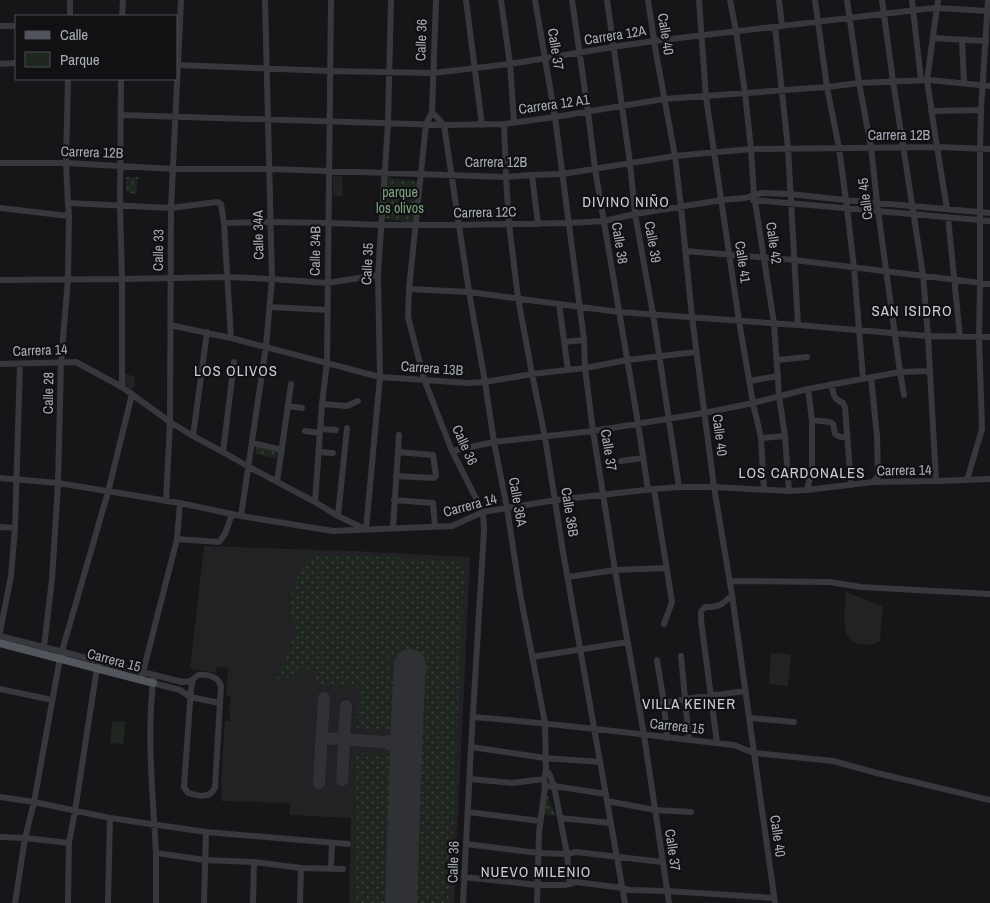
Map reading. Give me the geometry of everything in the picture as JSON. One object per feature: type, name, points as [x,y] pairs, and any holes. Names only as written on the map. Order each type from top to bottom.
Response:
[{"type":"main road","name":"Carrera 15","points":[[0,643],[61,655],[153,679]]},
{"type":"street","points":[[70,0],[70,15]]},
{"type":"street","points":[[122,15],[123,0]]},
{"type":"street","name":"Calle 33","points":[[178,43],[180,0]]},
{"type":"street","name":"Calle 34A","points":[[241,516],[266,346],[272,279],[264,0]]},
{"type":"street","name":"Calle 34B","points":[[315,502],[326,362],[331,0]]},
{"type":"street","name":"Calle 35","points":[[366,529],[380,377],[378,276],[388,123],[391,0]]},
{"type":"street","name":"Calle 36","points":[[436,0],[432,112],[426,124],[415,224],[408,317],[424,379],[452,450],[483,512],[484,530],[463,903]]},
{"type":"street","points":[[466,0],[482,125]]},
{"type":"street","points":[[501,0],[510,64],[514,122]]},
{"type":"street","name":"Calle 37","points":[[536,0],[580,307],[593,431],[615,570],[640,708],[669,903]]},
{"type":"street","name":"Calle 38","points":[[572,0],[595,169],[643,458],[651,490],[672,602],[664,624]]},
{"type":"street","name":"Calle 39","points":[[607,0],[630,163],[635,214],[653,314],[679,487]]},
{"type":"street","name":"Calle 40","points":[[648,0],[675,156],[704,412],[730,580],[775,901]]},
{"type":"street","name":"Calle 41","points":[[699,0],[706,97],[739,321],[761,438],[764,490]]},
{"type":"street","name":"Calle 42","points":[[730,0],[745,93],[755,198],[774,323],[790,491]]},
{"type":"street","points":[[779,0],[782,90],[788,148],[798,325]]},
{"type":"street","points":[[815,0],[846,200],[860,330],[863,378]]},
{"type":"street","name":"Calle 45","points":[[847,0],[859,83],[871,147],[878,211],[904,395]]},
{"type":"street","points":[[882,0],[923,276],[936,481]]},
{"type":"street","points":[[912,0],[948,213],[960,337]]},
{"type":"street","points":[[924,80],[933,38],[938,0]]},
{"type":"street","points":[[967,480],[982,429],[979,337],[980,148],[981,110],[987,86],[986,41],[988,0]]},
{"type":"street","name":"Carrera 12A","points":[[178,65],[433,73],[545,59],[613,46],[914,10],[936,8],[987,11]]},
{"type":"street","points":[[0,26],[15,26]]},
{"type":"street","points":[[933,38],[986,41]]},
{"type":"street","points":[[962,40],[964,83]]},
{"type":"street","points":[[0,64],[15,63]]},
{"type":"street","name":"Calle 28","points":[[44,647],[52,579],[58,482],[61,362],[68,279],[69,216],[66,163],[68,80]]},
{"type":"street","points":[[121,80],[122,387]]},
{"type":"street","name":"Calle 33","points":[[166,501],[170,422],[171,208],[176,80]]},
{"type":"street","name":"Carrera 12 A1","points":[[121,115],[482,125],[554,117],[664,99],[859,83],[924,80],[987,86]]},
{"type":"street","points":[[932,111],[981,110]]},
{"type":"street","points":[[432,112],[444,125]]},
{"type":"street","name":"Calle 36B","points":[[504,124],[509,224],[518,298],[545,437],[625,903]]},
{"type":"street","name":"Calle 36A","points":[[444,125],[494,442],[508,508],[520,593],[545,723],[546,770],[540,821],[537,903]]},
{"type":"street","name":"Carrera 12B","points":[[0,163],[66,163],[174,169],[269,168],[506,177],[532,174],[562,174],[675,156],[751,149],[871,147],[990,149]]},
{"type":"street","points":[[532,174],[538,224]]},
{"type":"street","name":"Carrera 12C","points":[[755,198],[762,193],[790,194],[980,216],[990,221]]},
{"type":"street","name":"Carrera 12C","points":[[224,223],[328,222],[382,225],[459,225],[568,223],[604,221],[635,214],[745,198],[914,214],[948,213]]},
{"type":"street","points":[[68,203],[171,208],[218,202],[221,204],[224,223],[231,338]]},
{"type":"street","points":[[0,208],[69,216]]},
{"type":"street","name":"Carrera 12C","points":[[980,216],[990,213]]},
{"type":"street","points":[[685,251],[794,260],[990,284]]},
{"type":"street","points":[[0,280],[227,277],[327,283],[378,276]]},
{"type":"street","points":[[409,289],[469,292],[619,312],[928,336],[990,337]]},
{"type":"street","points":[[559,304],[568,370]]},
{"type":"street","points":[[270,307],[327,310]]},
{"type":"street","name":"Carrera 13B","points":[[170,325],[266,346],[380,377],[469,383],[696,352]]},
{"type":"street","points":[[193,436],[207,332]]},
{"type":"street","points":[[564,342],[584,340]]},
{"type":"street","points":[[777,360],[807,357]]},
{"type":"street","name":"Carrera 14","points":[[0,364],[76,362],[122,387],[170,422],[193,436],[338,516],[366,529],[452,526],[483,512],[556,500],[679,487],[714,486],[790,491],[874,482],[990,479]]},
{"type":"street","points":[[223,452],[234,362]]},
{"type":"street","points":[[0,632],[11,576],[15,528],[20,364]]},
{"type":"street","points":[[452,450],[494,442],[593,431],[753,403],[863,378],[900,372],[930,371]]},
{"type":"street","points":[[749,381],[778,376]]},
{"type":"street","points":[[871,377],[877,436],[878,476],[882,482]]},
{"type":"street","points":[[277,482],[291,384]]},
{"type":"street","points":[[832,384],[836,400],[843,403],[845,407],[850,485]]},
{"type":"street","points":[[808,389],[812,420],[812,470],[808,490]]},
{"type":"street","points":[[15,903],[25,838],[34,802],[61,655],[108,492],[132,394]]},
{"type":"street","points":[[322,404],[348,406],[358,401]]},
{"type":"street","points":[[288,406],[302,408]]},
{"type":"street","points":[[812,420],[830,422],[833,424],[834,434],[840,437],[848,437]]},
{"type":"street","points":[[338,516],[347,428]]},
{"type":"street","points":[[982,429],[990,429]]},
{"type":"street","points":[[305,431],[336,430]]},
{"type":"street","points":[[393,528],[399,435]]},
{"type":"street","points":[[761,438],[785,436]]},
{"type":"street","points":[[253,443],[282,450]]},
{"type":"street","points":[[319,452],[333,453]]},
{"type":"street","points":[[396,476],[434,478],[436,476],[433,455],[398,452]]},
{"type":"street","points":[[621,461],[643,458]]},
{"type":"street","points":[[874,482],[878,476]]},
{"type":"street","points":[[0,478],[58,482],[333,531],[366,529]]},
{"type":"street","points":[[394,500],[433,503],[434,526]]},
{"type":"street","points":[[142,676],[177,538],[180,503]]},
{"type":"street","points":[[177,538],[218,542],[225,534],[232,514]]},
{"type":"street","points":[[0,527],[15,528]]},
{"type":"street","points":[[568,577],[615,570],[666,568]]},
{"type":"street","points":[[730,580],[829,582],[861,587],[990,594]]},
{"type":"street","points":[[718,743],[701,611],[705,607],[722,605],[732,595]]},
{"type":"street","name":"Carrera 15","points":[[0,636],[44,647],[61,655]]},
{"type":"street","points":[[532,657],[628,642]]},
{"type":"street","points":[[682,656],[689,740]]},
{"type":"street","points":[[656,660],[664,703],[667,738]]},
{"type":"street","points":[[68,903],[68,843],[76,811],[97,664]]},
{"type":"street","points":[[200,674],[217,678],[221,686],[215,787],[212,793],[208,795],[191,794],[186,792],[184,788],[192,682],[194,677],[200,674]]},
{"type":"street","points":[[153,679],[150,716],[153,824],[156,853],[156,903]]},
{"type":"street","name":"Carrera 15","points":[[153,679],[192,682]]},
{"type":"street","name":"Carrera 15","points":[[153,679],[180,690],[190,697],[220,703]]},
{"type":"street","points":[[0,688],[52,700]]},
{"type":"street","points":[[640,708],[685,699],[746,691]]},
{"type":"street","name":"Carrera 15","points":[[473,716],[718,743],[734,745],[754,753],[833,761],[990,800]]},
{"type":"street","points":[[750,718],[794,722]]},
{"type":"street","points":[[471,747],[545,758],[600,762]]},
{"type":"street","points":[[546,770],[554,786],[567,854],[570,884]]},
{"type":"street","points":[[470,779],[512,783],[544,779]]},
{"type":"street","points":[[545,787],[554,786],[655,810],[691,812]]},
{"type":"street","points":[[0,797],[110,818],[206,832],[348,844]]},
{"type":"street","points":[[468,812],[540,821]]},
{"type":"street","points":[[108,903],[110,818]]},
{"type":"street","points":[[560,818],[610,823]]},
{"type":"street","points":[[204,903],[206,832]]},
{"type":"street","points":[[0,837],[68,843]]},
{"type":"street","points":[[331,868],[332,843]]},
{"type":"street","points":[[466,844],[540,853],[567,854],[576,852],[662,862]]},
{"type":"street","points":[[156,853],[205,860],[254,862],[301,868],[343,869]]},
{"type":"street","points":[[253,903],[254,862]]},
{"type":"street","points":[[300,903],[301,868]]},
{"type":"street","points":[[464,877],[537,885],[565,885],[576,882],[629,890],[666,891],[775,901]]},
{"type":"shaded area","points":[[333,176],[342,176],[343,197],[333,195]]},
{"type":"shaded area","points":[[122,373],[134,376],[135,385],[132,390],[124,383]]},
{"type":"shaded area","points":[[204,546],[470,557],[454,903],[349,903],[351,818],[290,815],[290,803],[221,801],[225,721],[230,721],[230,710],[228,710],[231,697],[226,696],[228,668],[217,667],[216,673],[190,669]]},
{"type":"shaded area","points":[[846,592],[883,606],[880,641],[871,645],[854,643],[847,635],[844,618]]},
{"type":"shaded area","points":[[771,653],[791,654],[788,686],[769,684]]},
{"type":"green space","points":[[126,177],[138,177],[136,194],[126,192]]},
{"type":"green space","name":"parque los olivos","points":[[387,178],[418,181],[412,223],[383,218]]},
{"type":"green space","points":[[257,445],[278,450],[276,458],[255,454]]},
{"type":"green space","points":[[313,555],[359,555],[455,561],[461,563],[464,567],[450,903],[410,903],[419,663],[391,662],[390,677],[397,688],[395,724],[390,730],[357,728],[358,687],[314,685],[315,672],[300,671],[299,676],[290,676],[282,682],[276,681],[295,634],[290,608],[293,589],[300,570],[308,558]]},
{"type":"green space","points":[[112,721],[126,722],[123,744],[110,743]]},
{"type":"green space","points":[[356,753],[387,754],[395,761],[389,903],[355,903],[357,799],[354,794]]},
{"type":"green space","points":[[546,792],[556,816],[543,815]]},
{"type":"taxiway","points":[[319,783],[324,698]]},
{"type":"taxiway","points":[[342,780],[344,744],[348,739],[344,736],[346,706]]},
{"type":"taxiway","points":[[385,742],[400,737],[407,723]]},
{"type":"taxiway","points":[[321,738],[385,742],[398,749],[406,761]]},
{"type":"runway","points":[[401,903],[410,665]]},
{"type":"district","name":"DIVINO NIÑO","points":[[626,202]]},
{"type":"district","name":"SAN ISIDRO","points":[[912,311]]},
{"type":"district","name":"LOS OLIVOS","points":[[236,371]]},
{"type":"district","name":"LOS CARDONALES","points":[[802,473]]},
{"type":"district","name":"VILLA KEINER","points":[[689,704]]},
{"type":"district","name":"NUEVO MILENIO","points":[[536,872]]}]
